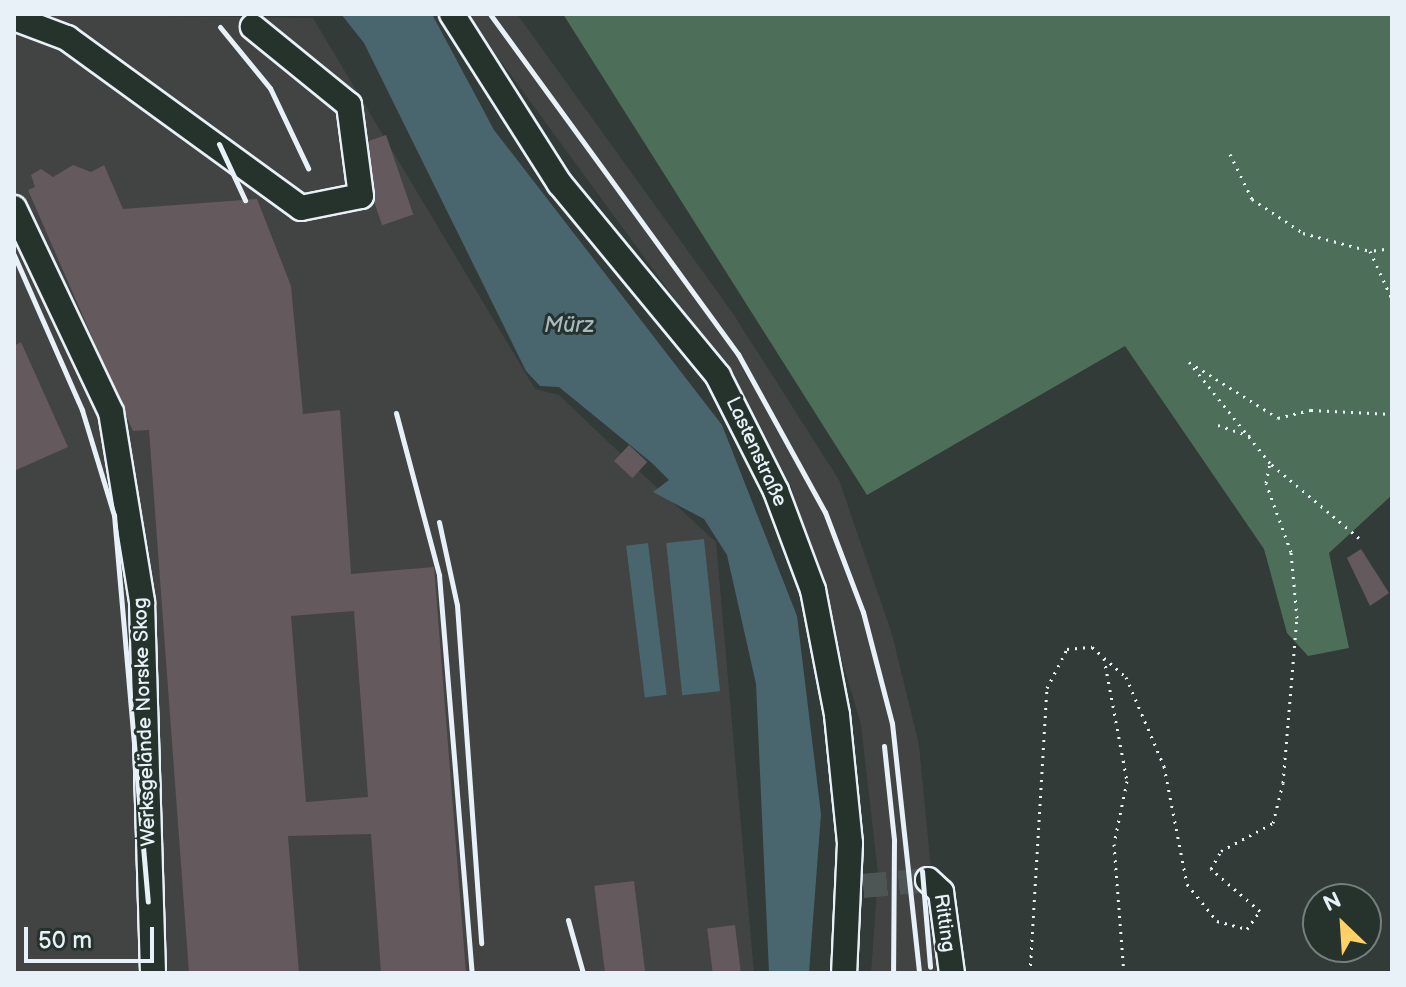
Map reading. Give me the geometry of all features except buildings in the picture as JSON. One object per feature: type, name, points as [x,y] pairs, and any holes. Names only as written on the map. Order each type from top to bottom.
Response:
[{"type":"street","name":"Lastenstraße","points":[[452,14],[560,184],[695,346],[746,422],[813,590],[837,715],[856,886],[844,973]]},
{"type":"street","points":[[14,18],[67,38],[301,208],[361,196],[349,105],[253,27]]},
{"type":"street","name":"Werksgelände Norske Skog","points":[[14,208],[111,412],[142,602],[153,973]]},
{"type":"street","name":"Ritting","points":[[928,880],[941,892],[952,973]]},
{"type":"path","points":[[1230,154],[1252,199],[1303,233],[1370,251],[1392,248]]},
{"type":"path","points":[[1370,251],[1392,299]]},
{"type":"path","points":[[1359,538],[1270,463],[1189,362],[1278,418],[1311,410],[1392,414]]},
{"type":"path","points":[[1218,425],[1250,436]]},
{"type":"path","points":[[1030,973],[1047,688],[1067,649],[1092,647],[1126,677],[1164,766],[1187,884],[1217,921],[1247,929],[1260,911],[1211,869],[1221,851],[1273,823],[1283,783],[1297,618],[1291,552],[1266,483],[1270,463]]},
{"type":"path","points":[[1104,658],[1127,781],[1114,844],[1124,973]]},
{"type":"shaded area","points":[[14,14],[313,18],[535,389],[559,395],[621,454],[615,462],[632,478],[639,471],[716,542],[754,973],[14,973]]},
{"type":"shaded area","points":[[466,14],[517,14],[732,312],[839,480],[892,634],[919,745],[941,973],[871,973],[878,874],[861,725],[791,486],[732,377]]},
{"type":"green space","points":[[563,14],[1392,14],[1392,495],[1329,553],[1349,648],[1308,656],[1287,633],[1264,549],[1125,346],[867,495]]},
{"type":"water","name":"Mürz","points":[[341,14],[432,14],[494,130],[722,425],[797,616],[821,814],[809,973],[769,973],[756,684],[727,555],[704,519],[653,492],[669,480],[652,463],[559,387],[540,386],[526,371],[364,43]]},
{"type":"water","points":[[704,539],[720,691],[682,695],[666,543]]},
{"type":"water","points":[[648,543],[667,695],[645,698],[626,546]]},
{"type":"tunnel","points":[[863,886],[928,880]]},
{"type":"railway","points":[[490,14],[738,354],[825,512],[863,612],[892,723],[919,973]]},
{"type":"railway","points":[[220,27],[270,88],[308,168]]},
{"type":"railway","points":[[219,144],[245,200]]},
{"type":"railway","points":[[14,255],[82,410],[114,515],[148,902]]},
{"type":"railway","points":[[396,413],[439,575],[472,973]]},
{"type":"railway","points":[[439,522],[457,605],[481,943]]},
{"type":"railway","points":[[884,746],[894,840],[893,973]]},
{"type":"railway","points":[[922,871],[930,967]]},
{"type":"railway","points":[[568,920],[583,973]]}]
